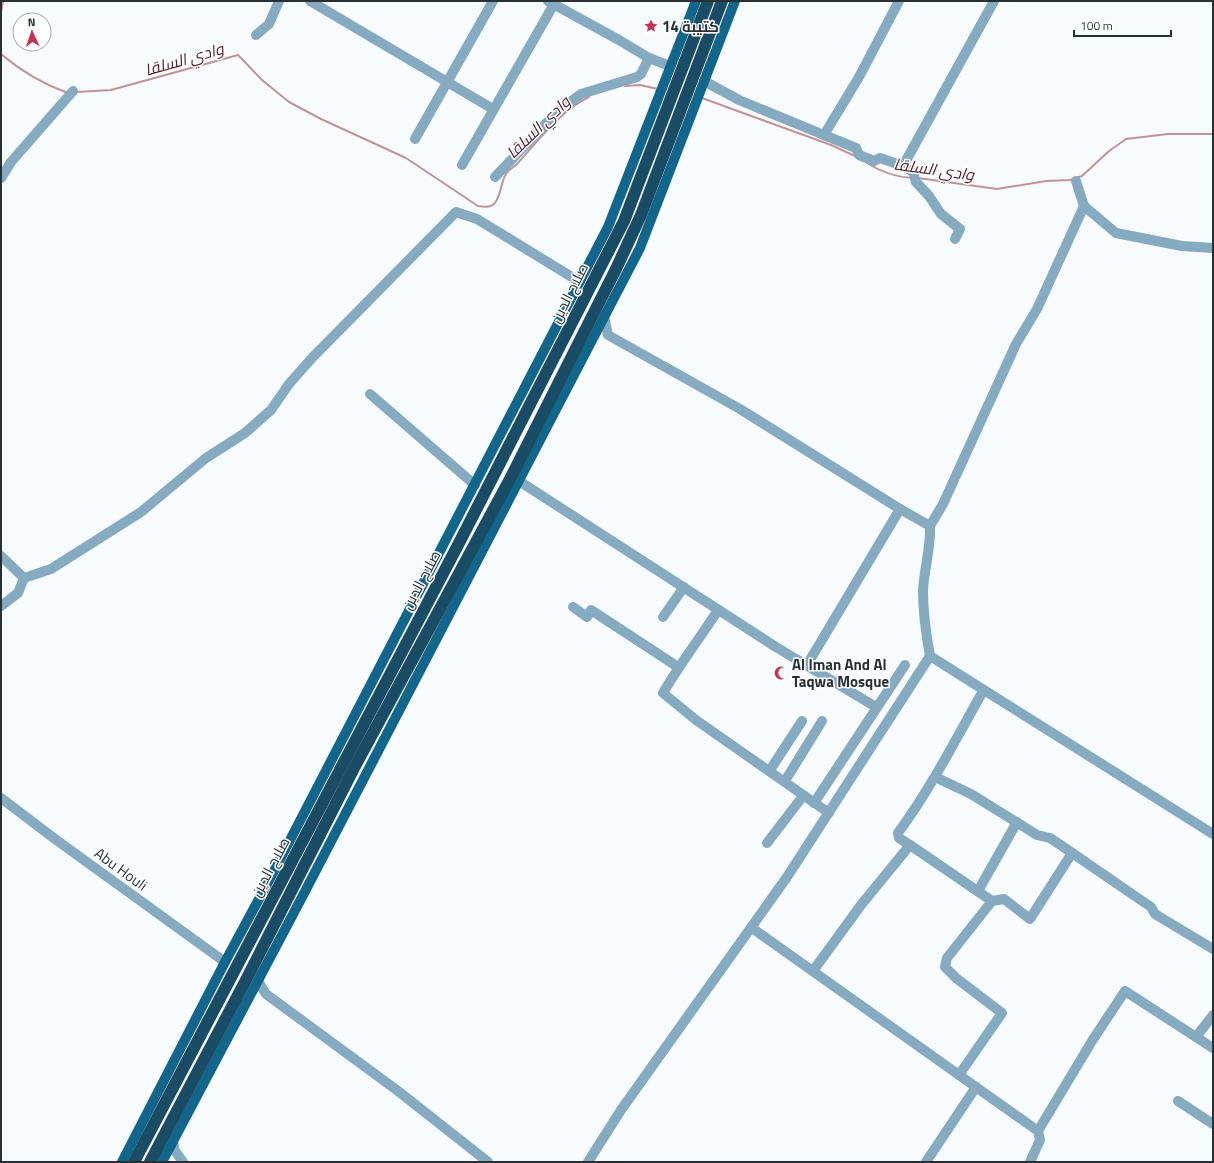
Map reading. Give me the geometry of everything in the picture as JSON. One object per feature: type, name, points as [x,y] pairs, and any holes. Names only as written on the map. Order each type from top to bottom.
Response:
[{"type":"highway","name":"صلاح الدين","points":[[134,1162],[391,672],[624,221],[673,69],[708,1]]},
{"type":"highway","name":"صلاح الدين","points":[[150,1162],[399,685],[510,479],[616,269],[642,215],[721,2]]},
{"type":"highway","points":[[391,672],[393,681],[399,685]]},
{"type":"highway","points":[[328,790],[334,797],[340,797]]},
{"type":"main road","points":[[673,69],[696,1]]},
{"type":"main road","points":[[162,1162],[640,248],[735,1]]},
{"type":"main road","points":[[122,1162],[580,282],[616,209],[663,100]]},
{"type":"street","points":[[256,35],[268,24],[279,1]]},
{"type":"street","points":[[310,1],[493,109]]},
{"type":"street","points":[[416,139],[493,1]]},
{"type":"street","points":[[824,135],[859,77],[899,1]]},
{"type":"street","points":[[903,166],[994,1]]},
{"type":"street","points":[[462,165],[551,3],[649,58],[673,69]]},
{"type":"street","points":[[495,176],[557,112],[581,94],[637,77],[641,74],[649,58]]},
{"type":"street","points":[[704,81],[739,100],[856,148],[859,155],[874,161],[880,158],[903,166],[913,172],[916,182],[929,196],[941,214],[960,229],[955,239]]},
{"type":"street","points":[[1,178],[11,162],[73,91]]},
{"type":"street","points":[[1076,181],[1084,206],[1116,233],[1182,246],[1213,248]]},
{"type":"street","points":[[588,1162],[621,1110],[675,1032],[752,928],[829,813],[930,656],[924,622],[923,590],[930,538],[930,526],[943,504],[989,407],[1016,344],[1045,291],[1084,206]]},
{"type":"street","points":[[1,606],[18,593],[24,578],[51,569],[141,512],[206,458],[245,433],[271,410],[289,384],[312,358],[456,212],[477,219],[580,282]]},
{"type":"street","points":[[604,316],[608,335]]},
{"type":"street","points":[[590,345],[602,336],[608,335],[740,409],[900,509],[930,526]]},
{"type":"street","points":[[370,394],[475,485]]},
{"type":"street","points":[[519,481],[718,610],[876,708]]},
{"type":"street","points":[[807,665],[900,509]]},
{"type":"street","points":[[1,556],[24,578]]},
{"type":"street","points":[[663,617],[684,587]]},
{"type":"street","points":[[573,607],[587,617],[591,610],[678,667]]},
{"type":"street","points":[[718,610],[678,667],[663,693],[696,720],[770,770],[803,796],[829,813]]},
{"type":"street","points":[[930,656],[983,691],[1116,771],[1213,834]]},
{"type":"street","points":[[814,803],[904,665]]},
{"type":"street","points":[[983,691],[924,797],[898,833],[899,838],[992,901]]},
{"type":"street","points":[[770,770],[802,721]]},
{"type":"street","points":[[785,781],[822,721]]},
{"type":"street","points":[[935,777],[971,794],[1037,835],[1050,838],[1152,907],[1155,914],[1213,949]]},
{"type":"street","points":[[767,843],[803,796]]},
{"type":"street","name":"Abu Houli","points":[[1,798],[55,840],[225,962]]},
{"type":"street","points":[[978,891],[1017,822]]},
{"type":"street","points":[[813,971],[861,905],[910,845]]},
{"type":"street","points":[[959,1075],[1002,1013],[956,978],[945,967],[947,958],[992,901],[1004,899],[1030,919],[1072,853]]},
{"type":"street","points":[[752,928],[1038,1131],[1040,1140],[1030,1162]]},
{"type":"street","points":[[258,981],[262,990],[270,997],[398,1091],[488,1162]]},
{"type":"street","points":[[1038,1131],[1124,991],[1213,1048]]},
{"type":"street","points":[[247,1000],[258,997],[270,997]]},
{"type":"street","points":[[1196,1037],[1213,1015]]},
{"type":"street","points":[[926,1162],[976,1087]]},
{"type":"street","points":[[1178,1101],[1213,1124]]},
{"type":"street","points":[[172,1142],[175,1151],[183,1162]]},
{"type":"waterway","name":"وادي السلقا","points":[[1,12],[3,1]]},
{"type":"waterway","name":"وادي السلقا","points":[[1,54],[16,66],[50,86],[68,93]]},
{"type":"waterway","name":"وادي السلقا","points":[[77,92],[111,90],[238,55],[262,80],[289,102],[321,119],[406,158],[478,206],[485,207],[492,206],[495,203],[499,196],[504,177],[508,171],[517,164],[559,118],[589,97]]},
{"type":"waterway","name":"وادي السلقا","points":[[625,86],[640,85],[658,89]]},
{"type":"waterway","name":"وادي السلقا","points":[[702,98],[831,145],[855,156]]},
{"type":"waterway","name":"وادي السلقا","points":[[918,178],[997,189],[1046,181],[1070,180],[1082,176],[1109,151],[1126,139],[1168,134],[1213,134]]},
{"type":"waterway","name":"وادي السلقا","points":[[867,163],[888,174],[912,178]]},
{"type":"place","name":"كتيبة 14","points":[[651,26]]},
{"type":"place","name":"Al Iman And Al Taqwa Mosque","points":[[781,673]]}]
